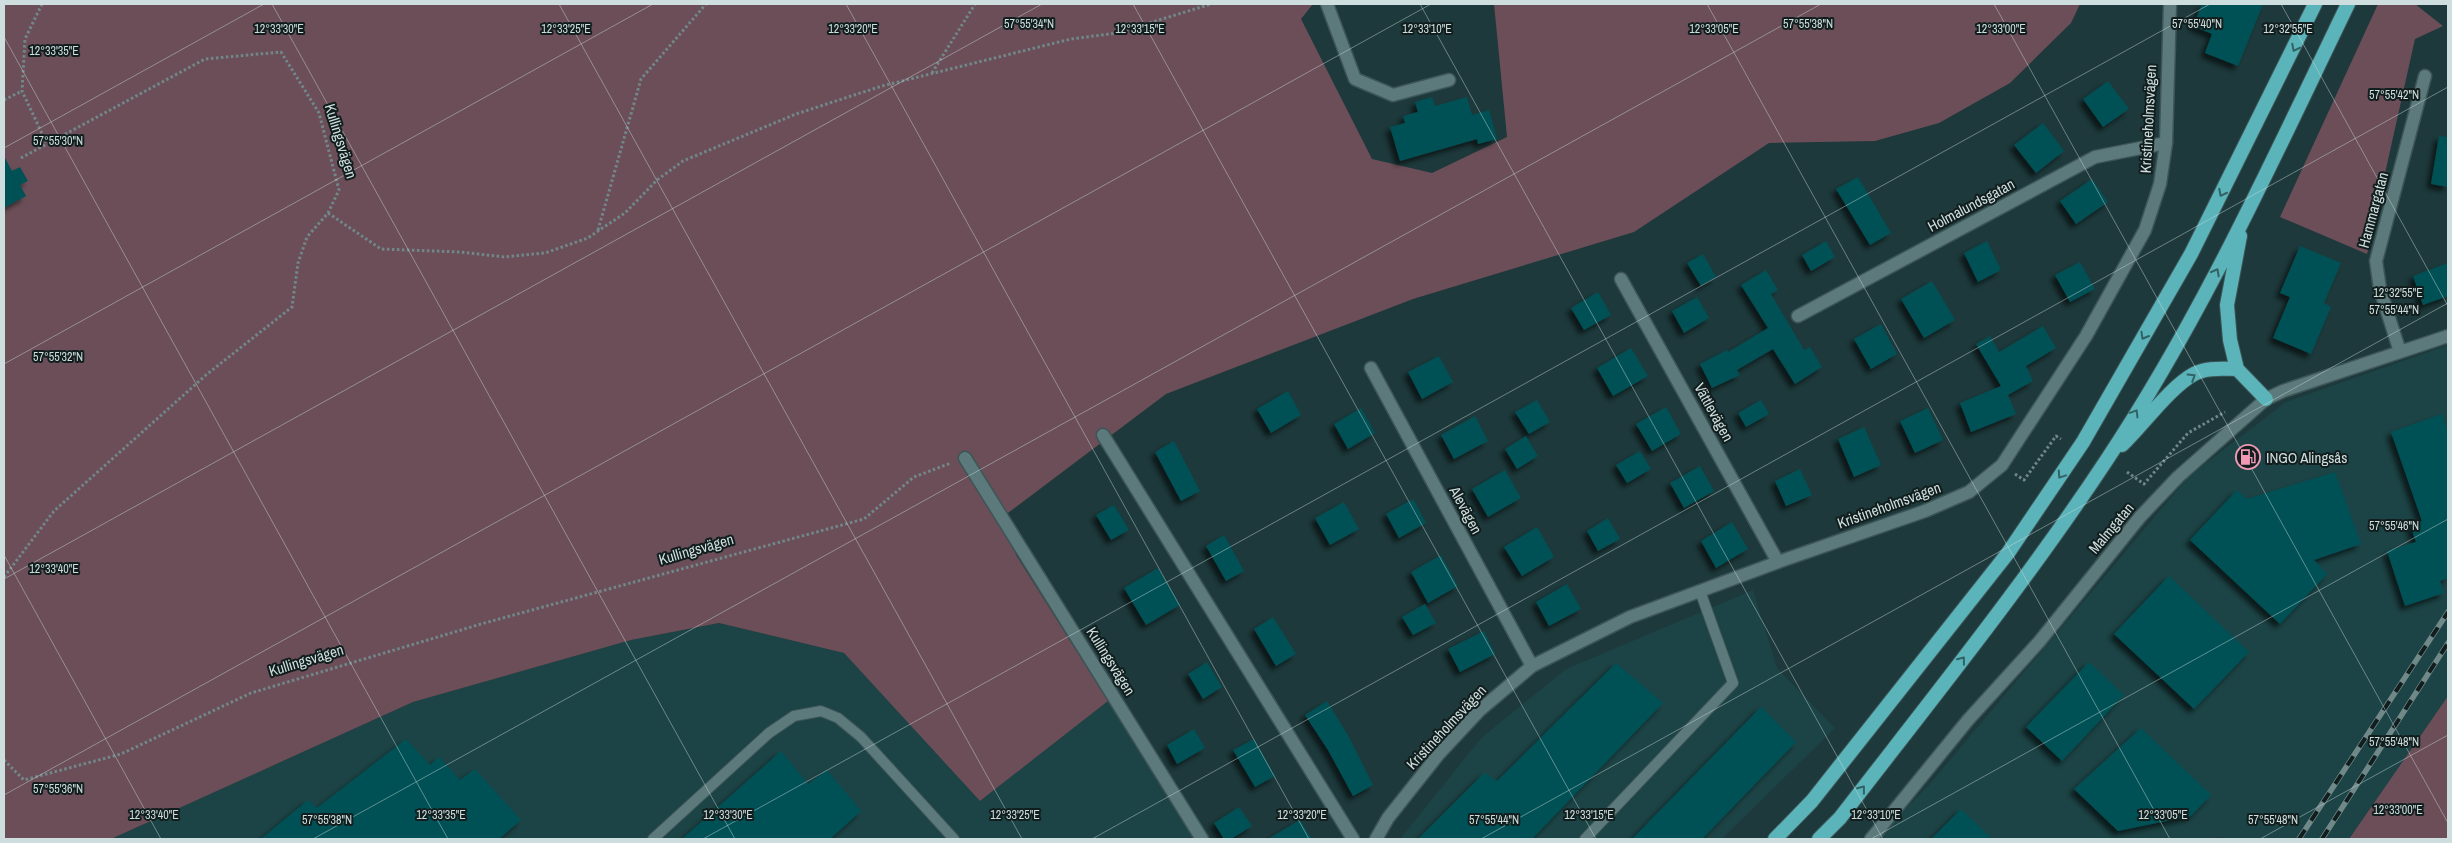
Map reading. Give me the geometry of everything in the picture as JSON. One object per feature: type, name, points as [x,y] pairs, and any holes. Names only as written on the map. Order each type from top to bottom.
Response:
[{"type":"highway","points":[[1775,839],[1812,801],[2008,553],[2083,442],[2192,254],[2316,4]]},
{"type":"highway","points":[[1820,839],[1840,818],[2029,573],[2108,460],[2190,321],[2243,222],[2348,4]]},
{"type":"highway","points":[[2243,222],[2227,306],[2230,340],[2236,369],[2266,400]]},
{"type":"highway","points":[[2108,460],[2195,373],[2210,369],[2236,369]]},
{"type":"street","points":[[1327,4],[1355,78],[1393,95],[1449,80]]},
{"type":"street","name":"Kristineholmsvägen","points":[[1376,839],[1388,818],[1438,755],[1480,710],[1532,666],[1630,617],[1778,562],[1925,511],[1969,492],[2002,465],[2086,336],[2145,230],[2160,184],[2166,143],[2170,4]]},
{"type":"street","name":"Hammargatan","points":[[2400,352],[2380,289],[2376,261],[2425,76]]},
{"type":"street","name":"Holmalundsgatan","points":[[1798,316],[2095,157],[2166,143]]},
{"type":"street","name":"Vättlevägen","points":[[1621,279],[1778,562]]},
{"type":"street","name":"Malmgatan","points":[[1871,839],[1968,720],[2039,642],[2140,517],[2178,477],[2266,400],[2282,391],[2448,336]]},
{"type":"street","name":"Alevägen","points":[[1371,368],[1532,666]]},
{"type":"street","points":[[1103,435],[1353,839]]},
{"type":"street","name":"Kullingsvägen","points":[[966,458],[1202,839]]},
{"type":"lane","points":[[1585,839],[1733,683],[1700,591]]},
{"type":"lane","points":[[653,839],[770,733],[794,716],[821,711],[838,718],[861,737],[954,839]]},
{"type":"path","points":[[42,4],[25,39],[22,90],[47,144]]},
{"type":"path","points":[[598,231],[641,79],[706,4]]},
{"type":"path","points":[[932,73],[975,4]]},
{"type":"path","points":[[328,213],[381,249],[460,252],[505,257],[545,253],[588,238],[625,213],[657,180],[683,161],[796,114],[882,86],[1071,39],[1117,33],[1211,4]]},
{"type":"path","name":"Kullingsvägen","points":[[4,576],[54,511],[206,375],[292,307],[298,263],[307,237],[328,213],[340,190],[319,113],[281,52],[205,59],[19,159]]},
{"type":"path","points":[[4,100],[22,90]]},
{"type":"path","points":[[2127,472],[2144,484],[2188,433],[2232,408]]},
{"type":"path","points":[[2013,472],[2024,480],[2056,436],[2061,438]]},
{"type":"path","name":"Kullingsvägen","points":[[4,760],[24,780],[121,754],[252,693],[482,624],[864,519],[914,477],[966,458]]},
{"type":"path","points":[[2009,477],[2016,467]]},
{"type":"shaded area","points":[[4,4],[1313,4],[1301,19],[1372,159],[1432,173],[1507,137],[1494,4],[2080,4],[2071,23],[2010,83],[1939,123],[1875,141],[1769,143],[1634,232],[1413,299],[1166,394],[1004,516],[1016,555],[1108,701],[980,801],[844,653],[719,623],[631,640],[413,702],[111,839],[4,839]]},
{"type":"shaded area","points":[[2378,4],[2415,4],[2443,26],[2415,39],[2367,254],[2280,217]]},
{"type":"shaded area","points":[[2448,345],[2448,696],[2349,839],[2226,839],[2222,837],[2207,839],[1875,839],[1928,786],[2189,476],[2286,402]]},
{"type":"shaded area","points":[[1753,590],[1777,668],[1835,728],[1722,839],[1400,839],[1481,738],[1566,669]]},
{"type":"shaded area","points":[[719,623],[844,653],[980,801],[1108,701],[1196,839],[111,839],[413,702],[631,640]]},
{"type":"shaded area","points":[[2448,696],[2448,839],[2349,839]]},
{"type":"building","points":[[2202,4],[2263,4],[2238,66],[2205,53],[2212,34],[2193,26]]},
{"type":"building","points":[[2108,81],[2129,109],[2103,127],[2083,99]]},
{"type":"building","points":[[1432,97],[1435,106],[1467,97],[1472,115],[1489,110],[1497,139],[1478,144],[1477,139],[1400,161],[1390,127],[1405,123],[1403,116],[1418,112],[1415,102]]},
{"type":"building","points":[[2043,123],[2064,151],[2036,173],[2014,145]]},
{"type":"building","points":[[2439,136],[2448,137],[2448,187],[2431,184]]},
{"type":"building","points":[[4,156],[12,171],[20,167],[28,181],[20,185],[26,196],[4,208]]},
{"type":"building","points":[[1858,177],[1891,233],[1870,245],[1836,189]]},
{"type":"building","points":[[2092,179],[2108,202],[2076,224],[2060,201]]},
{"type":"building","points":[[1826,241],[1835,257],[1811,271],[1802,255]]},
{"type":"building","points":[[1987,241],[2001,270],[1978,282],[1964,253]]},
{"type":"building","points":[[2300,246],[2341,263],[2324,303],[2331,307],[2311,354],[2273,338],[2290,297],[2280,293]]},
{"type":"building","points":[[1703,254],[1716,277],[1701,286],[1687,263]]},
{"type":"building","points":[[2080,262],[2095,289],[2070,302],[2055,275]]},
{"type":"building","points":[[2448,263],[2448,296],[2423,305],[2413,276]]},
{"type":"building","points":[[1766,270],[1778,290],[1771,294],[1804,350],[1810,347],[1822,367],[1795,384],[1773,349],[1737,370],[1740,375],[1712,388],[1700,364],[1727,350],[1728,352],[1768,328],[1741,285]]},
{"type":"building","points":[[1932,281],[1955,320],[1924,338],[1901,299]]},
{"type":"building","points":[[1598,292],[1611,315],[1584,330],[1571,308]]},
{"type":"building","points":[[1697,297],[1709,318],[1684,333],[1672,311]]},
{"type":"building","points":[[1881,324],[1897,354],[1871,369],[1854,339]]},
{"type":"building","points":[[2043,326],[2056,348],[2026,366],[2033,381],[2008,395],[2016,414],[1971,432],[1960,403],[2001,386],[1976,344],[1990,336],[1999,352]]},
{"type":"building","points":[[1631,348],[1648,376],[1613,396],[1597,368]]},
{"type":"building","points":[[1439,356],[1453,382],[1422,399],[1408,372]]},
{"type":"building","points":[[1288,391],[1301,415],[1271,433],[1257,409]]},
{"type":"building","points":[[1537,400],[1550,422],[1529,434],[1515,412]]},
{"type":"building","points":[[1761,400],[1769,414],[1746,427],[1738,413]]},
{"type":"building","points":[[1666,407],[1681,434],[1652,451],[1636,424]]},
{"type":"building","points":[[1361,408],[1375,433],[1348,449],[1334,424]]},
{"type":"building","points":[[1928,408],[1943,440],[1915,453],[1900,421]]},
{"type":"building","points":[[2442,414],[2448,433],[2448,578],[2440,581],[2444,593],[2405,606],[2387,551],[2416,542],[2410,525],[2422,521],[2391,432]]},
{"type":"building","points":[[1475,416],[1488,441],[1454,459],[1441,435]]},
{"type":"building","points":[[1864,427],[1881,465],[1854,477],[1838,439]]},
{"type":"building","points":[[1526,436],[1538,456],[1517,469],[1505,449]]},
{"type":"building","points":[[1174,441],[1200,491],[1181,501],[1155,452]]},
{"type":"building","points":[[1640,451],[1651,469],[1627,483],[1616,465]]},
{"type":"building","points":[[1700,466],[1714,491],[1684,508],[1670,483]]},
{"type":"building","points":[[1800,469],[1812,495],[1786,506],[1775,481]]},
{"type":"building","points":[[1505,470],[1521,498],[1488,517],[1472,489]]},
{"type":"building","points":[[2335,472],[2361,544],[2314,560],[2327,574],[2280,624],[2190,540],[2237,490],[2247,499]]},
{"type":"building","points":[[1413,499],[1426,523],[1399,538],[1386,514]]},
{"type":"building","points":[[1344,502],[1359,529],[1330,545],[1315,518]]},
{"type":"building","points":[[1114,505],[1129,530],[1111,540],[1096,515]]},
{"type":"building","points":[[1608,518],[1620,539],[1598,551],[1587,531]]},
{"type":"building","points":[[1732,522],[1748,549],[1716,568],[1701,541]]},
{"type":"building","points":[[1537,527],[1554,557],[1522,576],[1504,547]]},
{"type":"building","points":[[1224,535],[1244,571],[1226,581],[1206,546]]},
{"type":"building","points":[[1441,555],[1458,586],[1428,603],[1411,572]]},
{"type":"building","points":[[1158,568],[1180,605],[1146,625],[1124,588]]},
{"type":"building","points":[[2169,576],[2249,652],[2194,709],[2114,634]]},
{"type":"building","points":[[1567,584],[1581,609],[1549,626],[1536,602]]},
{"type":"building","points":[[1425,604],[1436,623],[1413,635],[1402,617]]},
{"type":"building","points":[[1273,617],[1296,654],[1276,666],[1254,629]]},
{"type":"building","points":[[1484,631],[1495,654],[1460,672],[1448,649]]},
{"type":"building","points":[[1207,662],[1222,687],[1203,699],[1188,674]]},
{"type":"building","points":[[2089,662],[2124,695],[2062,761],[2026,727]]},
{"type":"building","points":[[1616,663],[1663,703],[1532,839],[1418,839],[1484,773],[1497,781]]},
{"type":"building","points":[[1327,701],[1349,737],[1373,785],[1353,796],[1328,750],[1305,715]]},
{"type":"building","points":[[1761,707],[1796,742],[1702,839],[1632,839]]},
{"type":"building","points":[[2141,728],[2211,795],[2191,816],[2118,831],[2074,789]]},
{"type":"building","points":[[1194,729],[1205,748],[1177,764],[1167,745]]},
{"type":"building","points":[[406,739],[430,765],[439,757],[460,780],[475,769],[521,820],[499,839],[261,839],[308,800],[317,808]]},
{"type":"building","points":[[1254,739],[1275,776],[1255,787],[1233,750]]},
{"type":"building","points":[[781,751],[808,784],[827,770],[861,811],[830,839],[682,839]]},
{"type":"building","points":[[1239,807],[1252,826],[1231,839],[1224,839],[1214,823]]},
{"type":"building","points":[[1961,809],[1992,839],[1931,839]]},
{"type":"building","points":[[1300,820],[1312,839],[1268,839]]},
{"type":"railway","points":[[2299,839],[2448,612]]},
{"type":"railway","points":[[2322,839],[2448,643]]},
{"type":"place","name":"INGO Alingsås","points":[[2248,457]]}]
